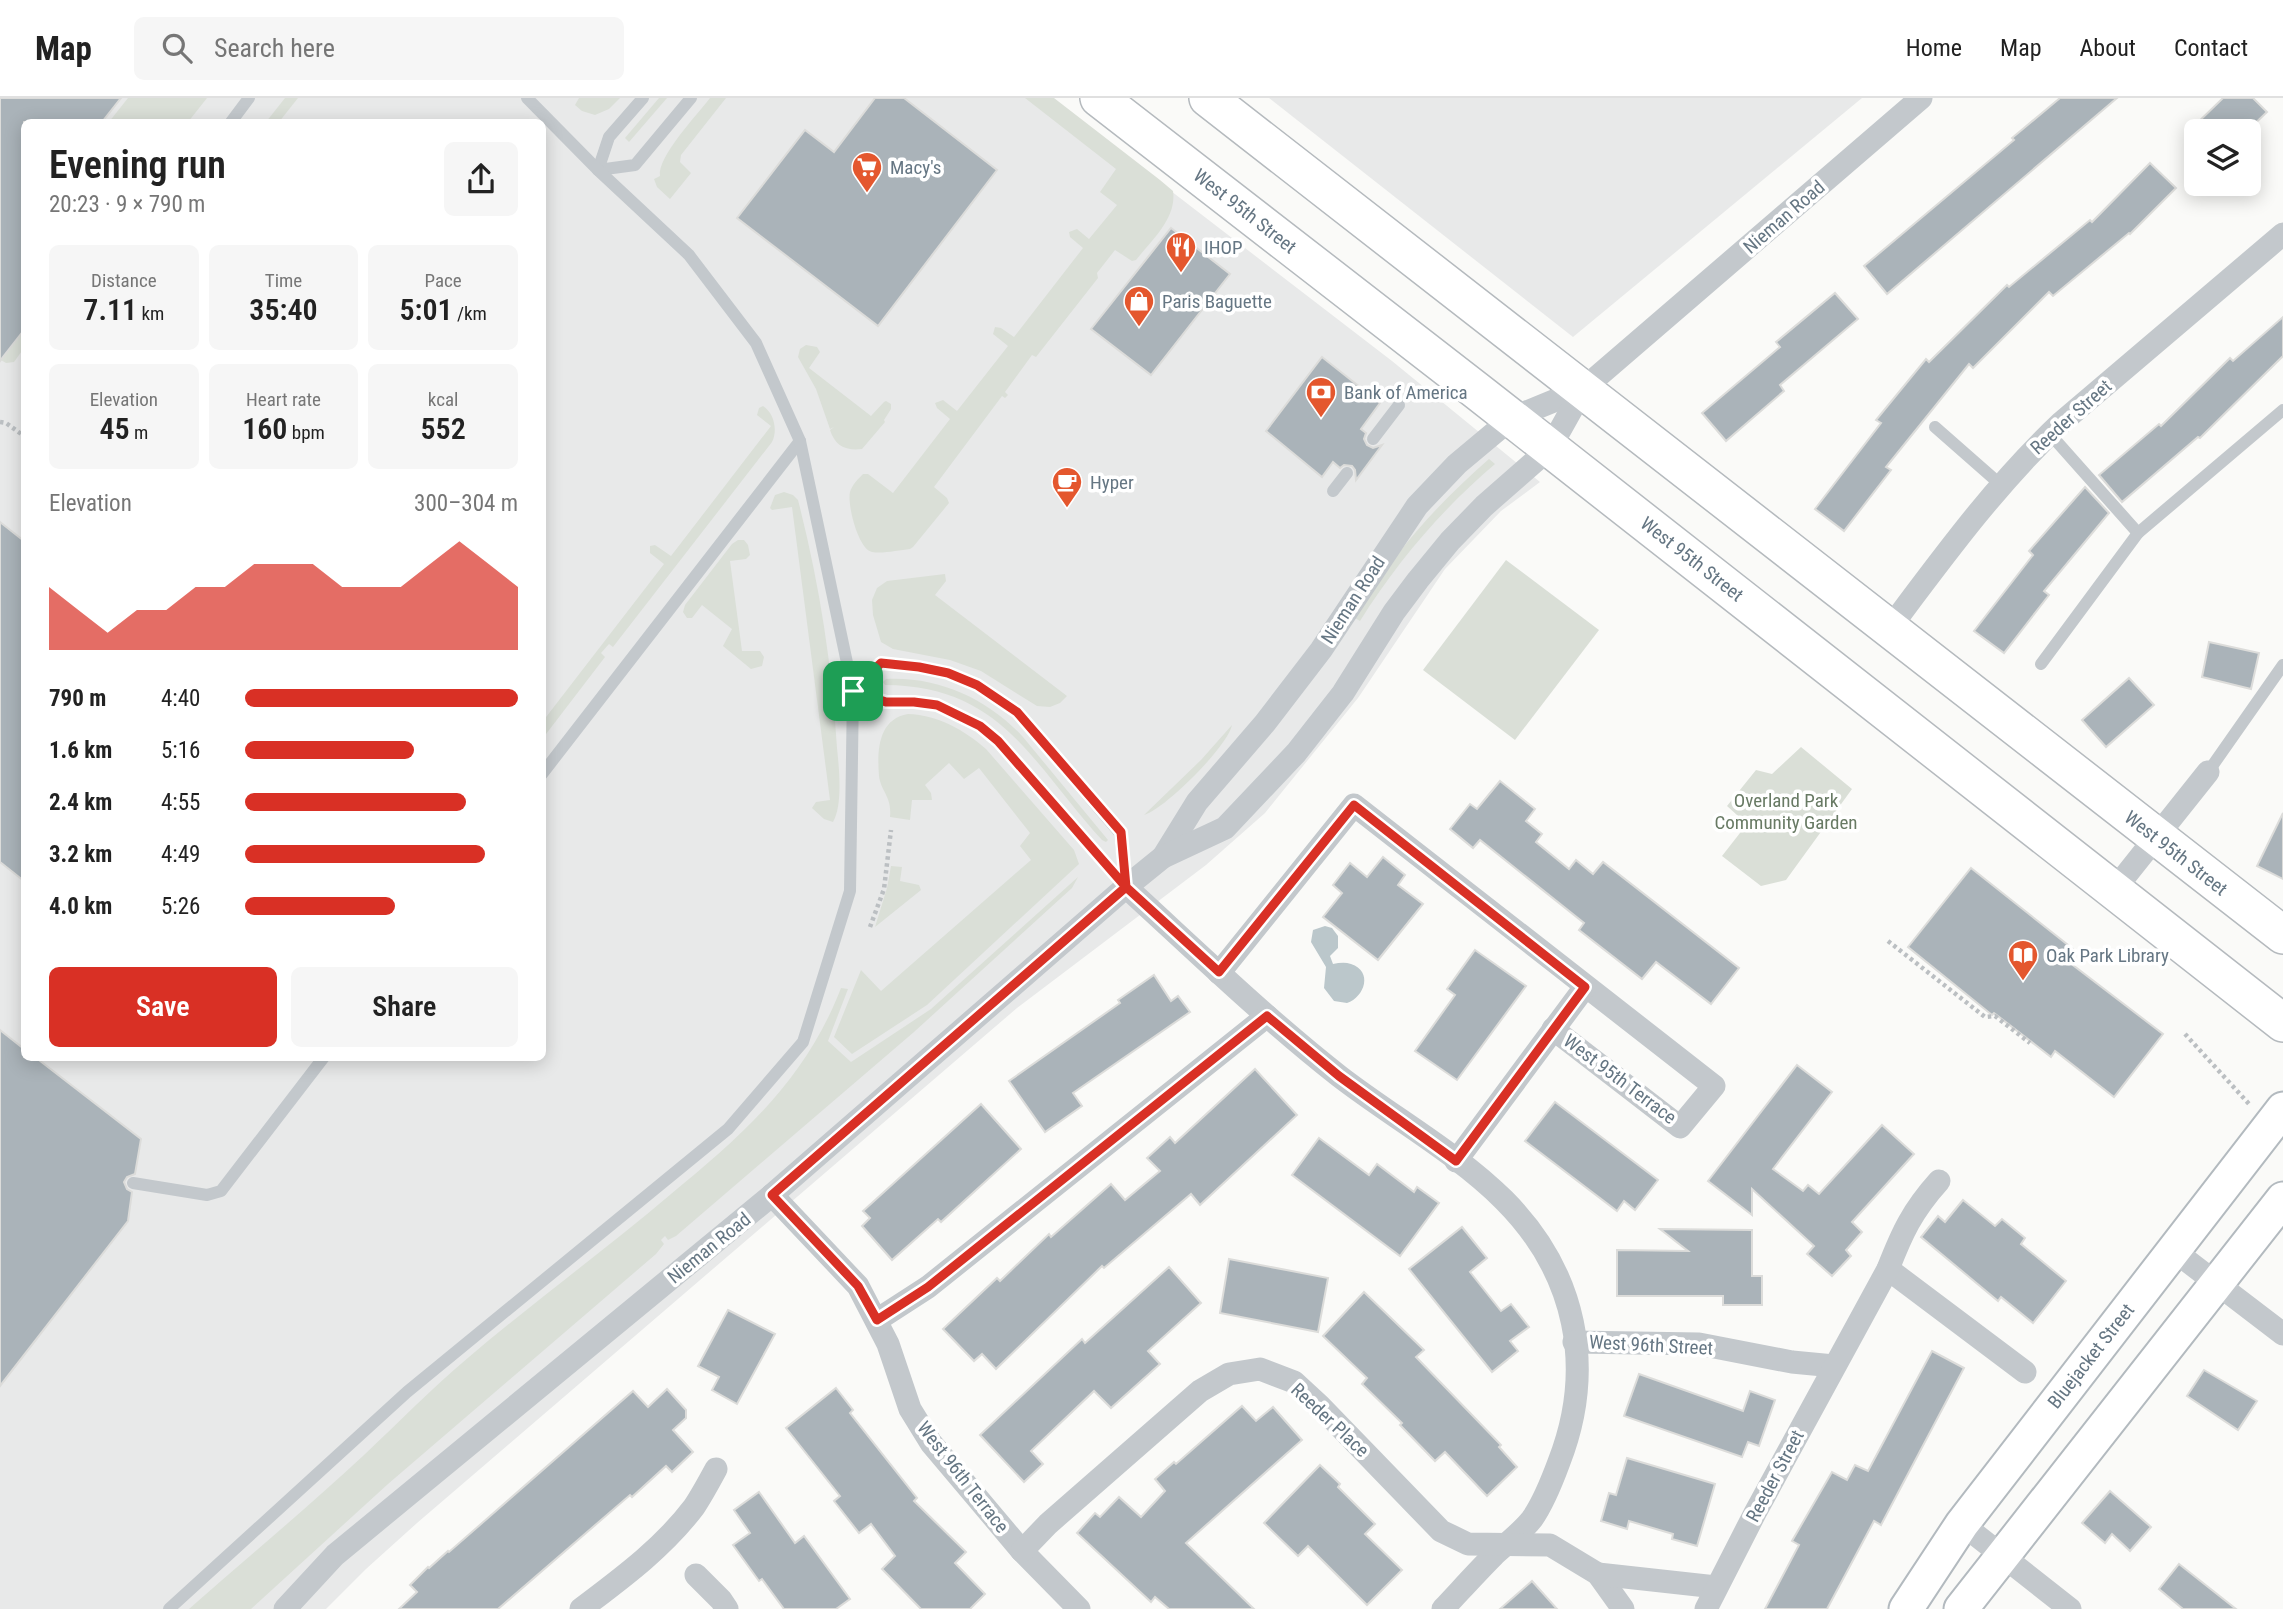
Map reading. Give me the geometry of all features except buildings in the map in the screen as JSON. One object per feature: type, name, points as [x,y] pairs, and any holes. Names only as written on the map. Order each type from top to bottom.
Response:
[{"type":"main road","name":"West 95th Street","points":[[1099,98],[1550,447],[2283,1023]]},
{"type":"main road","name":"West 95th Street","points":[[1208,98],[2283,935]]},
{"type":"street","name":"Nieman Road","points":[[1163,856],[1197,802],[1265,723],[1321,650],[1417,506],[1457,464],[1512,418],[1583,389],[1921,98]]},
{"type":"street","name":"Reeder Street","points":[[1889,629],[2001,485],[2050,433],[2283,234]]},
{"type":"street","name":"Nieman Road","points":[[285,1609],[335,1555],[772,1195],[1163,856],[1225,828],[1296,754],[1343,693],[1394,612],[1450,541],[1483,506],[1550,447],[1583,389]]},
{"type":"street","points":[[2114,890],[2208,772]]},
{"type":"street","name":"West 95th Terrace","points":[[1219,972],[1354,805],[1714,1086],[1680,1127],[1553,1029]]},
{"type":"street","name":"West 96th Street","points":[[1126,887],[1267,1016],[1339,1076],[1456,1161],[1503,1199],[1535,1235],[1563,1286],[1572,1315],[1574,1342],[1699,1343],[1792,1362],[1834,1366]]},
{"type":"street","points":[[1456,1161],[1585,987]]},
{"type":"street","points":[[877,1320],[928,1287],[1267,1016]]},
{"type":"street","name":"Bluejacket Street","points":[[1906,1609],[1962,1524],[2173,1250],[2267,1108]]},
{"type":"street","points":[[1834,1366],[1888,1269],[1914,1211],[1939,1181]]},
{"type":"street","name":"West 96th Terrace","points":[[772,1195],[858,1286],[888,1344],[910,1409],[930,1443],[1022,1551],[1079,1609]]},
{"type":"street","points":[[1961,1609],[2283,1199]]},
{"type":"street","points":[[2173,1250],[2283,1334]]},
{"type":"street","points":[[1888,1269],[2025,1372]]},
{"type":"street","points":[[1443,1609],[1466,1582],[1531,1520],[1549,1489],[1571,1432],[1578,1391],[1574,1342]]},
{"type":"street","name":"Reeder Street","points":[[1706,1609],[1834,1366]]},
{"type":"street","name":"Reeder Place","points":[[1022,1551],[1048,1524],[1200,1391],[1229,1374],[1260,1369],[1294,1382],[1441,1531],[1468,1544],[1505,1544]]},
{"type":"street","points":[[581,1609],[634,1569],[666,1539],[694,1506],[716,1469]]},
{"type":"street","points":[[1962,1524],[2070,1609]]},
{"type":"street","points":[[1505,1544],[1550,1545],[1598,1574],[1622,1609]]},
{"type":"street","points":[[1598,1574],[1716,1587]]},
{"type":"street","points":[[696,1575],[727,1609]]},
{"type":"lane","points":[[233,119],[250,98]]},
{"type":"lane","points":[[598,170],[609,137],[643,98]]},
{"type":"lane","points":[[598,170],[635,165],[691,98]]},
{"type":"lane","points":[[169,1609],[407,1392],[728,1129],[803,1042],[850,891],[853,691],[800,441],[755,342],[689,255],[598,170],[529,99]]},
{"type":"lane","points":[[1373,439],[1399,405]]},
{"type":"lane","points":[[2041,664],[2138,533],[2283,410]]},
{"type":"lane","points":[[1935,427],[2001,485]]},
{"type":"lane","points":[[2050,433],[2138,533]]},
{"type":"lane","points":[[546,769],[800,441]]},
{"type":"lane","points":[[1334,491],[1347,473]]},
{"type":"lane","points":[[853,691],[881,663],[948,673],[977,685],[1004,701],[1029,725],[1121,832],[1126,887]]},
{"type":"lane","points":[[2208,772],[2283,665]]},
{"type":"lane","points":[[853,691],[886,702],[937,705],[980,726],[998,741],[1126,887]]},
{"type":"lane","points":[[133,1183],[207,1195],[220,1191],[321,1061]]},
{"type":"path","points":[[0,422],[21,434]]},
{"type":"path","points":[[870,927],[884,889],[891,830]]},
{"type":"path","points":[[1888,941],[1985,1017],[1995,1016],[2031,1043]]},
{"type":"path","points":[[2185,1034],[2267,1108]]},
{"type":"shaded area","points":[[0,98],[1050,98],[1392,361],[1540,482],[1501,511],[1445,569],[1358,698],[1265,813],[1206,865],[1017,1008],[417,1523],[326,1609],[0,1609]]},
{"type":"shaded area","points":[[1269,98],[1862,98],[1573,337]]},
{"type":"shaded area","points":[[1325,926],[1332,928],[1338,936],[1338,948],[1330,956],[1333,964],[1344,963],[1358,967],[1364,978],[1362,990],[1347,1003],[1334,1001],[1324,988],[1326,967],[1311,942],[1313,930]]},
{"type":"green space","points":[[128,98],[207,98],[190,119],[111,119]]},
{"type":"green space","points":[[285,98],[298,98],[281,119],[268,119]]},
{"type":"green space","points":[[579,98],[620,98],[609,109],[595,115],[582,111],[575,105]]},
{"type":"green space","points":[[659,98],[667,98],[629,142],[625,138]]},
{"type":"green space","points":[[710,98],[726,98],[681,155],[680,162],[691,173],[670,199],[657,187],[654,179],[660,176],[671,147]]},
{"type":"green space","points":[[1025,98],[1054,98],[1173,191],[1171,210],[1162,228],[1136,260],[1132,261],[1115,250],[1097,273],[1098,278],[1036,357],[1032,355],[1005,392],[1008,395],[1005,398],[1002,396],[934,487],[949,503],[913,547],[891,552],[872,552],[862,543],[852,515],[850,492],[854,485],[863,474],[868,474],[893,493],[950,419],[935,403],[943,400],[957,411],[1008,346],[993,334],[995,327],[1014,337],[1083,248],[1070,237],[1069,232],[1077,229],[1089,239],[1117,205],[1100,192],[1116,169]]},
{"type":"green space","points":[[21,334],[21,352],[14,362],[6,363],[1,360]]},
{"type":"green space","points":[[806,345],[817,347],[820,352],[809,368],[871,416],[884,402],[891,404],[885,422],[862,449],[842,446],[832,435],[830,430],[834,427],[830,429],[816,389],[798,357],[800,349]]},
{"type":"green space","points":[[763,406],[774,422],[772,442],[613,647],[609,644],[601,653],[605,657],[546,734],[546,717],[664,564],[650,553],[650,546],[655,545],[671,556],[771,426],[757,415],[759,408]]},
{"type":"green space","points":[[1489,459],[1495,464],[1457,499],[1422,537],[1389,578],[1360,621],[1355,618],[1408,541],[1441,504]]},
{"type":"green space","points":[[784,492],[798,500],[824,623],[839,775],[838,806],[833,822],[824,819],[812,808],[816,802],[830,800],[792,507],[770,508],[775,495]]},
{"type":"green space","points":[[744,540],[748,545],[750,555],[746,559],[730,561],[742,651],[760,651],[764,657],[762,666],[751,669],[723,646],[732,629],[702,605],[692,618],[687,618],[683,612],[685,605],[732,544]]},
{"type":"green space","points":[[1506,560],[1599,630],[1515,740],[1423,670]]},
{"type":"green space","points":[[945,574],[946,581],[935,595],[1067,696],[1060,703],[1050,707],[1037,706],[981,671],[950,660],[893,649],[881,642],[873,615],[872,600],[877,588],[887,581]]},
{"type":"green space","points":[[886,679],[924,681],[943,686],[994,711],[1023,737],[1108,840],[1102,840],[1034,758],[987,714],[959,699],[925,689],[885,685],[883,682]]},
{"type":"green space","points":[[908,714],[930,717],[950,725],[986,749],[1074,850],[1079,864],[927,1005],[852,1054],[834,1037],[861,970],[881,991],[1031,860],[1020,846],[1030,833],[979,768],[964,779],[949,763],[925,785],[932,800],[912,800],[910,820],[890,817],[888,799],[879,776],[879,747],[885,729],[891,722]]},
{"type":"green space","points":[[1232,725],[1220,747],[1194,776],[1166,801],[1144,815],[1201,760]]},
{"type":"green space","name":"Overland Park Community Garden","points":[[1801,747],[1852,789],[1786,880],[1761,886],[1722,856],[1747,824],[1727,806],[1756,770],[1772,774]]},
{"type":"green space","points":[[891,866],[902,867],[900,881],[919,885],[921,890],[875,927],[887,888]]},
{"type":"green space","points":[[1078,877],[1072,888],[914,1032],[676,1236],[668,1240],[665,1236],[661,1240],[664,1244],[656,1254],[388,1484],[251,1609],[189,1609],[342,1475],[455,1369],[698,1172],[748,1126],[770,1103],[810,1050],[827,1021],[841,988],[848,989],[828,1041],[851,1062],[931,1009]]},
{"type":"place","name":"Macy's","points":[[867,194]]},
{"type":"place","name":"IHOP","points":[[1181,274]]},
{"type":"place","name":"Paris Baguette","points":[[1139,328]]},
{"type":"place","name":"Bank of America","points":[[1321,419]]},
{"type":"place","name":"Hyper","points":[[1067,509]]},
{"type":"place","name":"Oak Park Library","points":[[2023,982]]},
{"type":"route","points":[[853,691],[881,663],[948,673],[977,685],[1004,701],[1029,725],[1121,832],[1126,887],[1219,972],[1354,805],[1585,987],[1456,1161],[1339,1076],[1267,1016],[928,1287],[877,1320],[858,1286],[772,1195],[1126,887],[998,741],[980,726],[937,705],[886,702],[853,691]]}]
